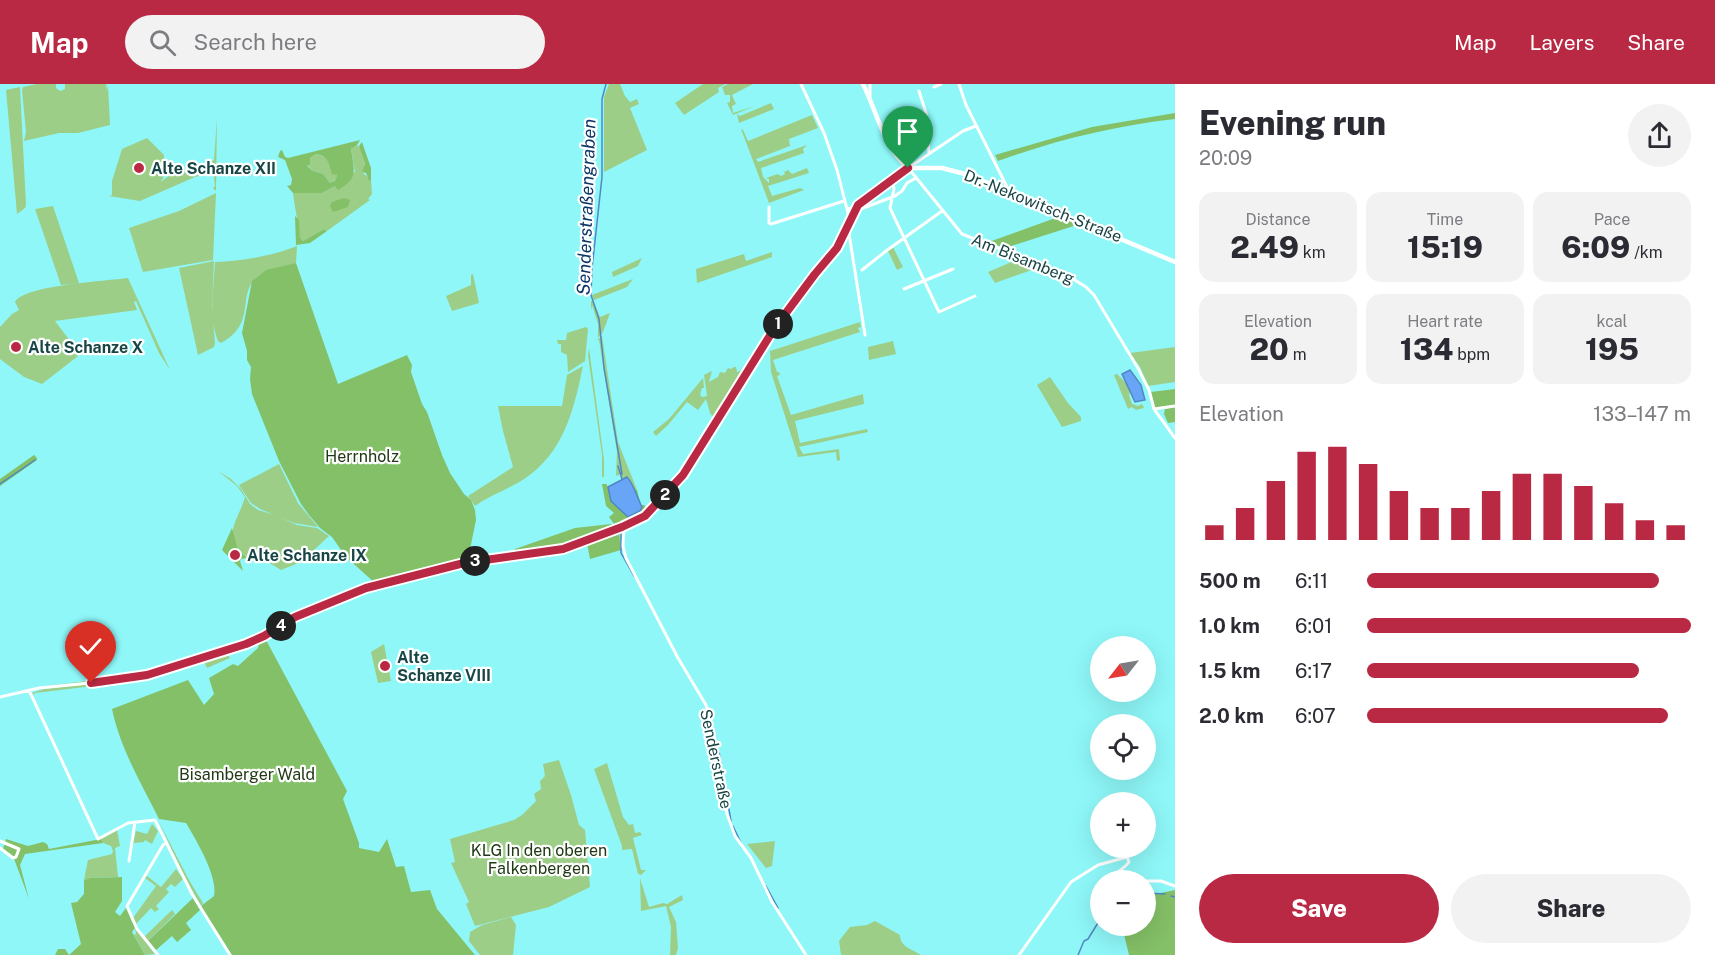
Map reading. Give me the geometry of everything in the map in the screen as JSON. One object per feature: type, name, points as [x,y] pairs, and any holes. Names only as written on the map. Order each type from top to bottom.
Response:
[{"type":"main road","points":[[863,84],[885,138],[908,168]]},
{"type":"main road","name":"Dr.-Nekowitsch-Straße","points":[[908,168],[942,168],[969,175],[1175,262]]},
{"type":"street","points":[[801,84],[824,133],[850,219]]},
{"type":"street","points":[[870,84],[870,99]]},
{"type":"street","points":[[934,87],[941,84]]},
{"type":"street","points":[[959,84],[966,105],[1009,191]]},
{"type":"street","points":[[920,91],[926,113],[929,167]]},
{"type":"street","points":[[0,697],[29,690],[147,675],[246,644],[295,617],[366,588],[464,563],[563,549],[622,528],[645,516],[683,475],[774,329],[833,253],[855,209],[867,197],[908,168],[963,131],[976,126]]},
{"type":"street","points":[[862,270],[942,212],[908,168]]},
{"type":"street","points":[[847,208],[858,210],[892,197],[900,193],[908,183],[916,178]]},
{"type":"street","points":[[892,179],[894,189],[890,208],[939,312],[975,296]]},
{"type":"street","points":[[769,207],[770,224],[844,201]]},
{"type":"street","name":"Am Bisamberg","points":[[942,212],[962,234],[1048,266],[1086,287],[1094,295],[1139,370],[1149,390],[1154,409],[1175,438]]},
{"type":"street","points":[[848,225],[865,335]]},
{"type":"street","points":[[904,289],[953,269]]},
{"type":"street","points":[[1154,409],[1175,406]]},
{"type":"street","name":"Senderstraße","points":[[622,528],[626,558],[678,658],[706,705],[716,744],[731,827],[751,858],[785,924],[806,955]]},
{"type":"street","points":[[29,690],[98,839],[122,825],[155,820],[192,894],[230,955]]},
{"type":"street","points":[[129,861],[135,822]]},
{"type":"street","points":[[0,841],[19,849],[16,857],[13,858],[0,848]]},
{"type":"street","points":[[158,955],[137,929],[127,906],[166,843]]},
{"type":"street","points":[[1090,870],[1098,865],[1127,857],[1129,862],[1120,870]]},
{"type":"street","points":[[1019,955],[1071,882],[1090,870]]},
{"type":"street","points":[[1156,881],[1175,886]]},
{"type":"green space","points":[[56,84],[56,88],[60,91],[65,89],[65,84],[106,84],[107,91],[108,84],[110,125],[78,133],[59,133],[24,141],[26,132],[22,90],[23,87]]},
{"type":"green space","points":[[609,84],[620,84],[630,102],[637,99],[639,104],[630,108],[647,150],[604,172],[604,97]]},
{"type":"green space","points":[[703,84],[725,84],[718,88],[719,92],[684,115],[675,103]]},
{"type":"green space","points":[[728,84],[753,84],[732,95],[736,104],[732,106],[733,113],[755,106],[733,115],[727,103],[730,102],[730,95],[725,95],[722,87]]},
{"type":"green space","points":[[20,87],[26,205],[17,214],[6,90]]},
{"type":"green space","points":[[771,103],[774,109],[739,123],[737,114],[740,116]]},
{"type":"green space","points":[[1175,113],[1175,119],[1085,135],[998,161],[995,155],[1092,127]]},
{"type":"green space","points":[[812,115],[818,128],[789,139],[790,146],[756,159],[758,162],[807,145],[803,149],[804,153],[761,168],[763,177],[769,183],[769,179],[766,178],[778,174],[781,176],[788,170],[792,174],[807,168],[809,173],[768,186],[772,196],[800,188],[804,190],[769,203],[741,129],[748,141]]},
{"type":"green space","points":[[217,118],[216,191],[213,188],[215,186],[213,169],[196,177],[185,170],[176,170],[179,168],[194,171],[214,160]]},
{"type":"green space","points":[[147,138],[164,155],[161,182],[177,172],[195,177],[140,201],[109,196],[112,195],[112,181],[122,149]]},
{"type":"green space","points":[[360,140],[351,149],[354,168],[352,178],[338,190],[335,186],[322,193],[293,193],[287,186],[291,185],[292,179],[285,160],[278,157],[280,151],[282,150],[288,158]],"holes":[[[316,154],[323,156],[332,174],[337,175],[335,181],[330,183],[323,174],[307,166],[310,164],[310,158]]]},
{"type":"green space","points":[[362,142],[371,168],[371,180],[369,181],[366,173],[362,172],[365,164],[359,146]]},
{"type":"green space","points":[[357,145],[365,165],[363,173],[371,180],[372,194],[368,199],[370,200],[327,231],[324,229],[303,241],[300,239],[293,193],[322,193],[355,172],[351,149]]},
{"type":"green space","points":[[316,154],[327,159],[337,175],[335,181],[330,183],[323,174],[313,171],[307,165],[310,158]]},
{"type":"green space","points":[[216,193],[213,260],[143,272],[129,228],[179,211]]},
{"type":"green space","points":[[344,198],[350,200],[348,207],[333,212],[330,206],[332,202]]},
{"type":"green space","points":[[53,206],[79,283],[61,285],[35,209]]},
{"type":"green space","points":[[295,216],[299,220],[300,238],[303,241],[324,229],[327,231],[310,243],[296,245]]},
{"type":"green space","points":[[1061,216],[1080,224],[1005,248],[989,242]]},
{"type":"green space","points":[[297,246],[296,263],[269,270],[256,278],[248,293],[243,319],[239,327],[221,343],[218,341],[212,312],[215,262],[257,257]]},
{"type":"green space","points":[[893,247],[903,267],[897,270],[888,251]]},
{"type":"green space","points":[[772,252],[772,257],[697,283],[696,269],[744,254],[746,261]]},
{"type":"green space","points":[[642,258],[638,266],[613,277],[612,272]]},
{"type":"green space","points":[[1021,258],[1043,266],[995,283],[988,272]]},
{"type":"green space","points":[[214,261],[212,307],[215,343],[214,347],[198,355],[179,268]]},
{"type":"green space","name":"Herrnholz","points":[[296,263],[338,384],[407,355],[412,365],[411,372],[422,404],[442,455],[450,473],[464,494],[471,500],[475,510],[476,520],[468,559],[376,584],[346,557],[332,537],[320,528],[301,504],[279,461],[252,394],[251,367],[247,360],[242,333],[252,281],[266,270]]},
{"type":"green space","points":[[473,274],[479,303],[452,311],[446,296],[471,285]]},
{"type":"green space","points":[[128,278],[170,370],[159,353],[136,301],[134,302],[137,310],[55,321],[74,346],[78,356],[42,384],[24,377],[0,359],[0,327],[19,310],[15,302],[22,296],[49,288]]},
{"type":"green space","points":[[633,279],[627,287],[593,299],[592,295]]},
{"type":"green space","points":[[591,301],[600,317],[610,313],[603,332],[598,338],[598,324],[592,305],[591,311]]},
{"type":"green space","points":[[860,322],[861,327],[858,328],[860,332],[773,360],[780,375],[777,376],[791,415],[863,394],[864,404],[795,421],[800,443],[867,429],[868,432],[799,447],[803,454],[839,449],[840,460],[837,461],[836,452],[798,457],[771,372],[770,351]]},
{"type":"green space","points":[[586,327],[588,329],[585,361],[568,372],[567,355],[561,352],[561,344],[558,344],[557,340],[566,340],[567,333]]},
{"type":"green space","points":[[602,336],[618,442],[637,490],[634,490],[629,478],[623,479],[621,474],[616,476],[617,452],[599,340],[597,340]]},
{"type":"green space","points":[[893,341],[896,354],[869,360],[868,347]]},
{"type":"green space","points":[[1175,347],[1175,382],[1148,386],[1140,367],[1130,353]]},
{"type":"green space","points":[[589,348],[604,460],[604,477],[602,477],[602,455],[588,355]]},
{"type":"green space","points":[[583,366],[571,414],[558,443],[549,456],[524,479],[475,506],[468,496],[513,467],[498,406],[562,406],[567,375]]},
{"type":"green space","points":[[734,367],[737,372],[745,369],[720,406],[716,421],[710,413],[706,399],[698,410],[687,402],[656,436],[653,432],[669,419],[703,378],[704,388],[700,395],[707,396],[704,375],[712,371],[709,382],[718,377],[720,372],[725,373],[728,368]]},
{"type":"green space","points":[[1117,374],[1126,383],[1132,404],[1138,406],[1142,404],[1144,408],[1128,409],[1114,375]]},
{"type":"green space","points":[[1050,377],[1081,417],[1081,421],[1062,427],[1037,385]]},
{"type":"green space","points":[[1175,389],[1175,405],[1155,408],[1151,392]]},
{"type":"green space","points":[[1175,407],[1175,422],[1168,423],[1164,414],[1165,409]]},
{"type":"green space","points":[[34,455],[37,460],[0,486],[0,479]]},
{"type":"green space","points":[[279,464],[298,503],[318,527],[294,523],[260,509],[251,503],[239,485]]},
{"type":"green space","points":[[218,471],[231,479],[241,489],[250,504],[258,510],[297,525],[317,528],[329,536],[301,562],[281,570],[260,557],[247,558],[234,542],[233,535],[235,521],[245,497],[237,486]]},
{"type":"green space","points":[[602,484],[607,484],[607,487],[610,485],[608,487],[611,501],[628,517],[640,511],[641,505],[648,510],[646,512],[643,509],[635,519],[627,524],[614,524],[609,517],[614,513],[606,506]]},
{"type":"green space","points":[[611,524],[615,528],[560,548],[514,553],[515,549],[575,528]]},
{"type":"green space","name":"Alte Schanze IX","points":[[232,528],[238,550],[247,558],[240,561],[243,571],[222,550]]},
{"type":"green space","points":[[619,531],[621,550],[590,559],[587,543]]},
{"type":"green space","points":[[261,636],[246,643],[157,671],[127,678],[44,686],[138,675]]},
{"type":"green space","name":"Bisamberger Wald","points":[[266,640],[347,791],[343,799],[359,848],[379,852],[387,839],[396,867],[404,866],[411,892],[430,890],[437,909],[475,955],[232,955],[201,906],[214,896],[213,879],[205,858],[186,823],[159,819],[126,751],[112,709],[188,680],[204,705],[214,694],[209,678],[233,664],[238,666],[258,648],[259,642]]},
{"type":"green space","points":[[254,642],[256,643],[247,650],[228,655],[230,658],[207,668],[203,659],[135,681],[33,695],[32,693],[44,689],[143,678]]},
{"type":"green space","points":[[384,644],[391,681],[378,683],[371,652]]},
{"type":"green space","name":"KLG In den oberen Falkenbergen","points":[[559,760],[579,825],[585,830],[590,887],[549,907],[475,926],[466,904],[469,902],[451,863],[455,862],[450,839],[514,820],[522,815],[536,801],[534,794],[541,789],[540,781],[545,776],[543,764]]},
{"type":"green space","points":[[607,763],[623,817],[629,825],[633,824],[635,833],[640,832],[642,835],[633,838],[641,870],[646,870],[641,875],[638,874],[632,849],[622,850],[594,769]]},
{"type":"green space","points":[[159,822],[203,903],[201,906],[182,872]]},
{"type":"green space","points":[[152,824],[158,831],[152,844],[145,840],[133,843],[136,831],[147,834]]},
{"type":"green space","points":[[117,830],[120,846],[115,848],[118,877],[84,880],[88,860],[112,854],[111,846],[103,843],[101,839]]},
{"type":"green space","points":[[6,839],[28,846],[43,842],[49,849],[101,839],[103,843],[25,854],[20,865],[29,899],[13,856],[3,849]]},
{"type":"green space","points":[[775,841],[772,866],[766,868],[747,844]]},
{"type":"green space","points":[[176,869],[183,879],[175,887],[171,884],[166,889],[169,892],[156,906],[159,909],[155,912],[151,908],[136,924],[133,918],[156,886],[145,878],[147,876],[161,887]]},
{"type":"green space","points":[[122,877],[122,901],[115,912],[120,916],[126,908],[135,928],[132,932],[145,955],[69,955],[81,944],[71,903],[77,902],[84,894],[84,880]]},
{"type":"green space","points":[[640,878],[649,907],[667,904],[682,895],[683,900],[669,907],[676,922],[678,948],[676,955],[670,955],[671,927],[666,906],[641,911]]},
{"type":"green space","points":[[1175,890],[1175,955],[1129,955],[1124,936],[1156,936],[1156,894]]},
{"type":"green space","points":[[193,898],[200,910],[186,923],[191,930],[177,942],[172,936],[156,950],[148,941]]},
{"type":"green space","points":[[172,910],[175,914],[148,941],[144,937]]},
{"type":"green space","points":[[511,917],[516,925],[513,955],[480,955],[469,941],[470,932],[482,925]]},
{"type":"green space","points":[[875,921],[900,935],[904,945],[921,955],[841,955],[839,941],[850,927],[867,925]]},
{"type":"green space","points":[[135,928],[155,954],[145,955],[134,935],[136,934]]},
{"type":"green space","points":[[58,949],[65,949],[69,955],[55,955]]},
{"type":"water","points":[[1130,370],[1141,385],[1145,400],[1135,402],[1122,374]]},
{"type":"water","points":[[627,477],[642,507],[640,511],[628,517],[611,501],[608,487]]},
{"type":"waterway","name":"Senderstraßengraben","points":[[606,84],[602,99],[602,177],[591,295],[599,319],[604,368],[622,474]]},
{"type":"waterway","points":[[0,484],[35,460]]},
{"type":"waterway","name":"Senderstraßengraben","points":[[618,466],[622,479]]},
{"type":"waterway","name":"Senderstraßengraben","points":[[634,576],[621,553],[621,524],[636,513]]},
{"type":"waterway","points":[[627,528],[638,522]]},
{"type":"waterway","name":"Senderstraßengraben","points":[[719,752],[731,821]]},
{"type":"waterway","name":"Senderstraßengraben","points":[[733,826],[741,843]]},
{"type":"waterway","name":"Senderstraßengraben","points":[[766,886],[778,908]]},
{"type":"waterway","points":[[1156,894],[1165,894]]},
{"type":"waterway","points":[[1171,896],[1175,897]]},
{"type":"waterway","points":[[1078,955],[1084,941],[1090,936]]},
{"type":"place","name":"Alte Schanze XII","points":[[139,168]]},
{"type":"place","name":"Alte Schanze X","points":[[16,347]]},
{"type":"place","name":"Alte Schanze IX","points":[[235,555]]},
{"type":"place","name":"Alte Schanze VIII","points":[[385,666]]},
{"type":"route","points":[[91,683],[147,675],[255,641],[295,617],[356,591],[464,563],[563,549],[645,516],[683,475],[774,329],[837,248],[858,205],[908,168]]}]
